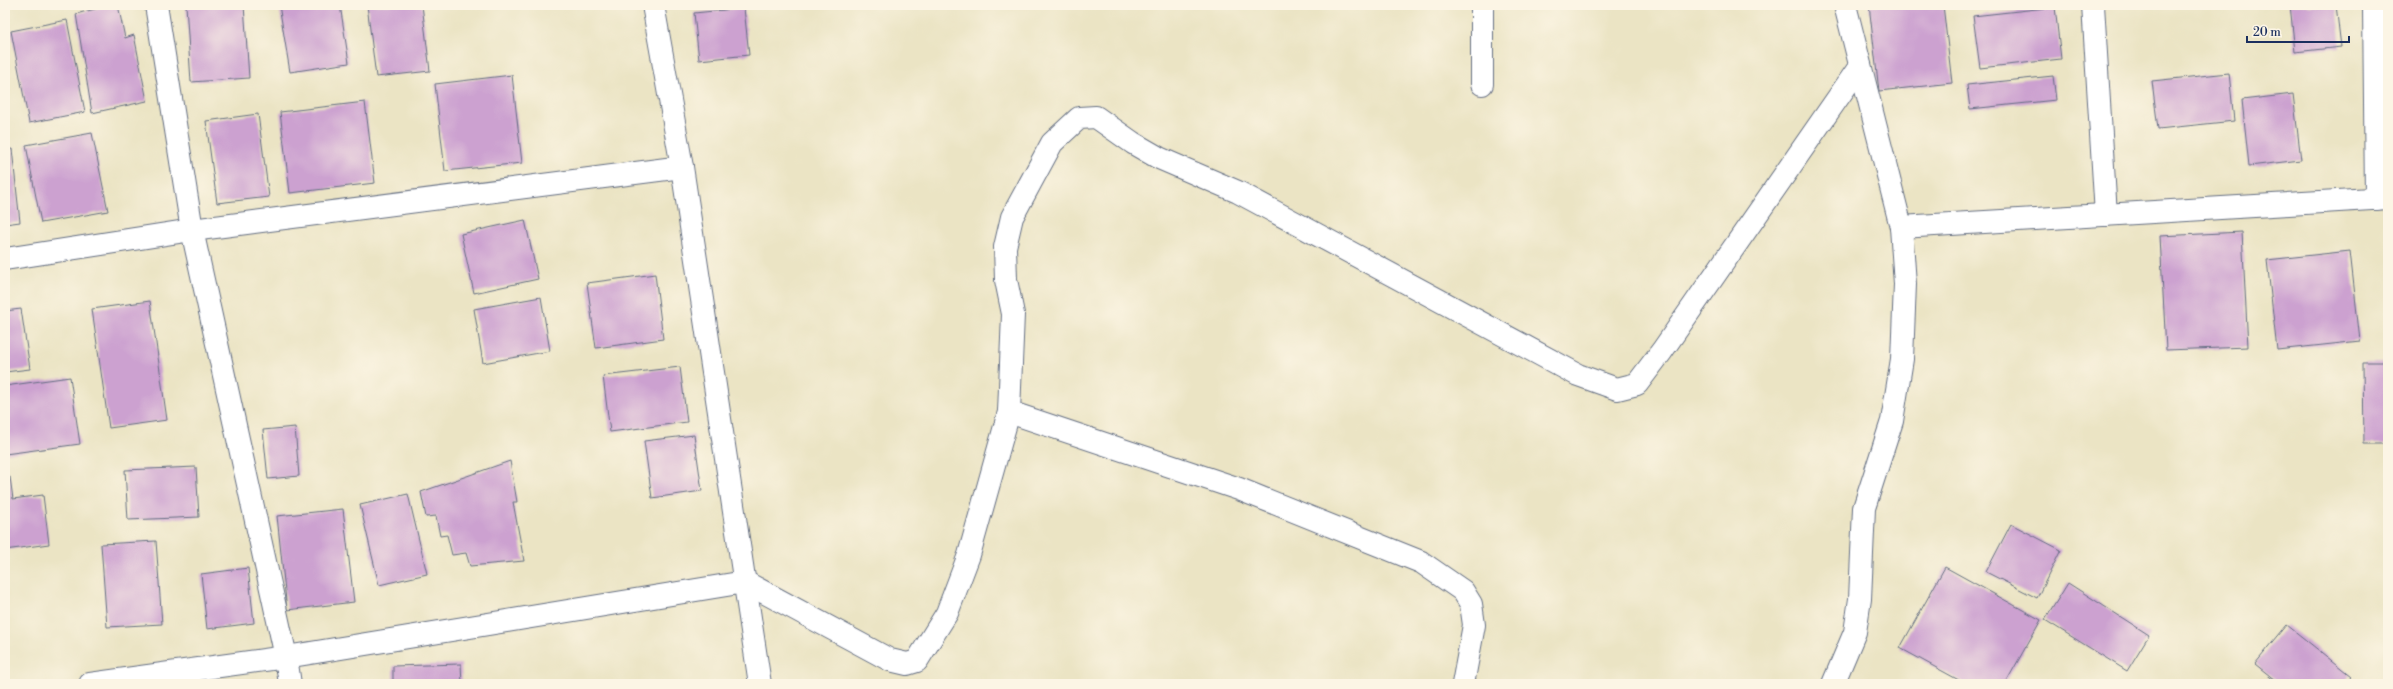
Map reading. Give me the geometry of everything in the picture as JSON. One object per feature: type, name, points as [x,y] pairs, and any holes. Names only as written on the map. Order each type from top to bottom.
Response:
[{"type":"street","points":[[156,5],[192,230],[286,657],[290,684]]},
{"type":"street","points":[[653,5],[682,167],[760,684]]},
{"type":"street","points":[[1482,5],[1482,84]]},
{"type":"street","points":[[1833,684],[1855,632],[1860,599],[1864,508],[1892,421],[1902,359],[1905,284],[1901,227],[1845,5]]},
{"type":"street","points":[[2093,5],[2106,215]]},
{"type":"street","points":[[1901,227],[2382,198],[2374,5]]},
{"type":"street","points":[[90,684],[286,657],[745,582],[890,660],[907,664],[917,661],[947,613],[969,555],[1009,412],[1013,314],[1006,280],[1004,246],[1012,217],[1052,143],[1079,118],[1096,117],[1133,143],[1159,158],[1238,192],[1578,375],[1617,389],[1637,384],[1662,351],[1860,66]]},
{"type":"street","points":[[5,259],[192,230],[682,167]]},
{"type":"street","points":[[1009,412],[1239,489],[1421,562],[1463,591],[1471,604],[1474,625],[1463,684]]},
{"type":"building","points":[[110,5],[118,5],[125,38],[134,35],[147,101],[92,113],[76,14]]},
{"type":"building","points":[[186,5],[244,5],[249,78],[191,82]]},
{"type":"building","points":[[279,5],[340,5],[349,63],[290,72]]},
{"type":"building","points":[[367,5],[422,5],[430,71],[376,77]]},
{"type":"building","points":[[1869,5],[1943,5],[1952,83],[1879,91]]},
{"type":"building","points":[[2290,5],[2336,5],[2341,47],[2295,52]]},
{"type":"building","points":[[2055,7],[2061,59],[1980,68],[1973,16]]},
{"type":"building","points":[[744,8],[749,55],[699,60],[694,13]]},
{"type":"building","points":[[67,20],[85,112],[29,123],[11,31]]},
{"type":"building","points":[[2229,73],[2234,121],[2158,129],[2152,81]]},
{"type":"building","points":[[512,75],[522,163],[445,171],[435,84]]},
{"type":"building","points":[[2053,76],[2056,100],[1970,109],[1967,85]]},
{"type":"building","points":[[2293,94],[2301,160],[2249,166],[2242,100]]},
{"type":"building","points":[[365,102],[375,183],[290,193],[280,112]]},
{"type":"building","points":[[258,114],[269,197],[217,203],[206,121]]},
{"type":"building","points":[[92,133],[108,211],[41,223],[26,145]]},
{"type":"building","points":[[12,149],[20,222],[5,224],[5,150]]},
{"type":"building","points":[[525,220],[538,279],[474,293],[461,234]]},
{"type":"building","points":[[2242,232],[2248,347],[2166,350],[2160,236]]},
{"type":"building","points":[[2350,251],[2360,341],[2277,350],[2267,260]]},
{"type":"building","points":[[655,274],[663,339],[596,348],[587,283]]},
{"type":"building","points":[[541,297],[550,351],[483,363],[474,309]]},
{"type":"building","points":[[150,301],[167,420],[109,428],[92,309]]},
{"type":"building","points":[[21,309],[30,369],[5,372],[5,311]]},
{"type":"building","points":[[2363,362],[2388,362],[2388,444],[2364,444]]},
{"type":"building","points":[[680,367],[687,422],[610,432],[603,376]]},
{"type":"building","points":[[70,377],[80,444],[5,454],[5,386]]},
{"type":"building","points":[[295,427],[299,476],[268,479],[263,430]]},
{"type":"building","points":[[694,435],[702,491],[652,498],[644,441]]},
{"type":"building","points":[[510,461],[517,502],[513,502],[524,561],[470,566],[466,553],[452,555],[447,535],[440,536],[436,516],[426,517],[421,492]]},
{"type":"building","points":[[196,467],[199,517],[128,520],[125,470]]},
{"type":"building","points":[[10,477],[13,499],[43,495],[49,544],[5,550],[5,478]]},
{"type":"building","points":[[408,494],[427,574],[379,585],[360,505]]},
{"type":"building","points":[[343,509],[354,602],[287,610],[277,516]]},
{"type":"building","points":[[2011,524],[2061,550],[2037,598],[1986,572]]},
{"type":"building","points":[[156,541],[162,624],[107,627],[101,544]]},
{"type":"building","points":[[1945,567],[2041,620],[2005,684],[1966,684],[1900,648]]},
{"type":"building","points":[[248,568],[254,623],[207,629],[201,574]]},
{"type":"building","points":[[2068,583],[2149,635],[2127,671],[2045,620]]},
{"type":"building","points":[[2287,625],[2351,676],[2344,684],[2280,684],[2255,664]]},
{"type":"building","points":[[461,664],[462,684],[393,684],[393,666]]}]
